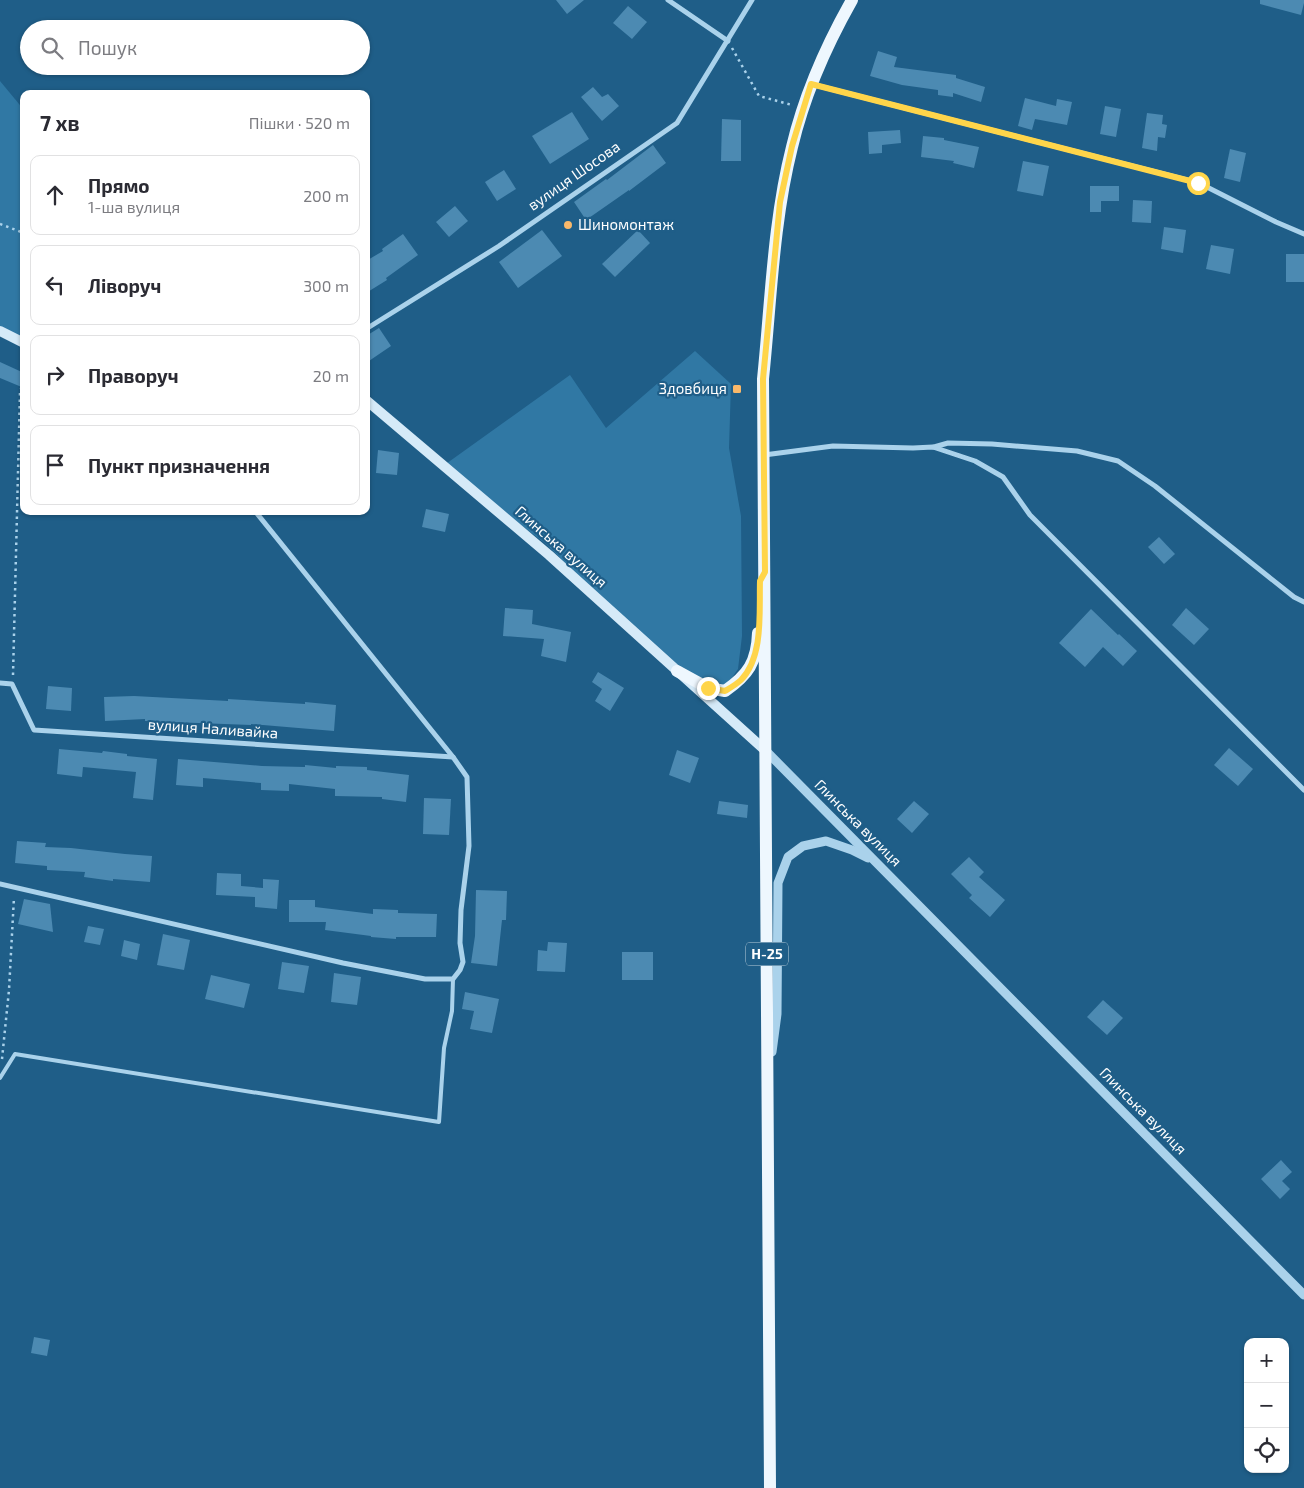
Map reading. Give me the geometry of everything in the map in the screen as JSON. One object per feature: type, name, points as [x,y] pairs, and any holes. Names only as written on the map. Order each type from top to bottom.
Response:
[{"type":"main road","name":"Н-25","points":[[770,1488],[763,379],[780,202],[792,146],[811,84],[852,0]]},
{"type":"main road","points":[[0,331],[20,341]]},
{"type":"main road","name":"Глинська вулиця","points":[[370,403],[549,555],[766,751]]},
{"type":"main road","points":[[677,671],[708,688],[725,691],[741,680],[754,662],[758,646],[760,581],[765,572]]},
{"type":"street","points":[[668,0],[728,41]]},
{"type":"street","name":"вулиця Шосова","points":[[370,327],[499,246],[677,123],[752,0]]},
{"type":"street","points":[[811,84],[1198,183],[1304,234]]},
{"type":"street","points":[[764,455],[833,446],[913,448],[933,447],[948,443],[992,444],[1077,451],[1118,461],[1155,486],[1294,597],[1304,602]]},
{"type":"street","points":[[933,447],[975,461],[1003,477],[1030,515],[1304,790]]},
{"type":"street","points":[[0,884],[344,963],[424,979],[453,979],[460,970],[463,962],[460,943],[461,910],[469,846],[467,777],[453,757],[258,515]]},
{"type":"street","points":[[0,683],[12,684]]},
{"type":"street","name":"вулиця Наливайка","points":[[12,684],[34,730],[453,757]]},
{"type":"street","name":"Глинська вулиця","points":[[766,751],[1304,1295]]},
{"type":"street","points":[[768,1082],[777,1014],[778,883],[788,857],[802,846],[826,841],[852,850],[877,863]]},
{"type":"lane","points":[[0,1078],[15,1054],[439,1122],[444,1048],[452,1011],[453,979]]},
{"type":"path","points":[[728,41],[759,96],[803,109]]},
{"type":"path","points":[[0,224],[20,232]]},
{"type":"path","points":[[12,684],[20,392]]},
{"type":"path","points":[[2,1061],[9,990],[15,887]]},
{"type":"shaded area","points":[[0,81],[20,105],[20,341],[0,331]]},
{"type":"shaded area","points":[[695,351],[731,384],[729,448],[741,516],[742,636],[738,669],[729,682],[713,692],[642,638],[546,544],[443,466],[570,375],[606,428]]},
{"type":"building","points":[[556,0],[584,0],[567,14]]},
{"type":"building","points":[[1260,0],[1304,0],[1304,3],[1301,15],[1260,4]]},
{"type":"building","points":[[628,6],[647,22],[632,39],[613,23]]},
{"type":"building","points":[[878,51],[897,57],[894,67],[956,75],[956,78],[985,87],[981,102],[953,93],[953,97],[938,95],[938,90],[902,85],[870,76]]},
{"type":"building","points":[[593,87],[602,97],[608,94],[619,106],[602,121],[581,97]]},
{"type":"building","points":[[1025,98],[1056,106],[1057,99],[1072,102],[1067,125],[1035,119],[1032,130],[1018,126]]},
{"type":"building","points":[[1105,106],[1121,109],[1116,137],[1100,134]]},
{"type":"building","points":[[572,112],[589,139],[550,164],[532,136]]},
{"type":"building","points":[[1147,113],[1163,115],[1162,124],[1167,125],[1165,138],[1158,137],[1157,151],[1142,148]]},
{"type":"building","points":[[722,119],[741,120],[741,161],[721,161]]},
{"type":"building","points":[[900,130],[901,143],[882,145],[882,153],[869,154],[868,132]]},
{"type":"building","points":[[923,136],[944,138],[944,140],[979,147],[974,168],[953,163],[954,161],[921,157]]},
{"type":"building","points":[[653,145],[666,163],[586,220],[574,202]]},
{"type":"building","points":[[1230,149],[1246,153],[1240,182],[1224,178]]},
{"type":"building","points":[[1023,161],[1049,166],[1043,196],[1017,191]]},
{"type":"building","points":[[504,170],[516,189],[497,201],[485,182]]},
{"type":"building","points":[[1090,186],[1119,186],[1119,201],[1101,201],[1101,212],[1090,212]]},
{"type":"building","points":[[1133,200],[1152,201],[1151,223],[1132,222]]},
{"type":"building","points":[[455,206],[468,221],[449,237],[436,222]]},
{"type":"building","points":[[1164,227],[1186,230],[1183,253],[1161,249]]},
{"type":"building","points":[[542,230],[562,256],[518,288],[499,262]]},
{"type":"building","points":[[638,230],[650,243],[615,277],[602,264]]},
{"type":"building","points":[[403,234],[418,255],[386,278],[387,280],[370,291],[370,259],[383,251],[382,249]]},
{"type":"building","points":[[1211,245],[1234,249],[1230,274],[1206,269]]},
{"type":"building","points":[[1286,254],[1304,254],[1304,282],[1286,282]]},
{"type":"building","points":[[379,328],[391,346],[370,360],[370,334]]},
{"type":"building","points":[[0,362],[20,371],[20,386],[0,378]]},
{"type":"building","points":[[378,450],[399,453],[397,475],[376,473]]},
{"type":"building","points":[[426,509],[449,514],[445,532],[422,527]]},
{"type":"building","points":[[1159,537],[1175,554],[1164,564],[1148,547]]},
{"type":"building","points":[[505,608],[533,610],[532,624],[571,632],[566,662],[541,656],[544,639],[503,636]]},
{"type":"building","points":[[1186,608],[1209,629],[1194,645],[1172,625]]},
{"type":"building","points":[[1091,609],[1137,651],[1123,666],[1103,647],[1085,667],[1059,643]]},
{"type":"building","points":[[598,672],[624,688],[610,711],[595,701],[602,689],[592,682]]},
{"type":"building","points":[[48,686],[72,688],[71,711],[46,709]]},
{"type":"building","points":[[134,696],[305,704],[305,702],[336,705],[334,731],[251,724],[145,721],[145,719],[105,721],[104,697]]},
{"type":"building","points":[[1229,748],[1253,769],[1238,786],[1214,765]]},
{"type":"building","points":[[59,749],[102,753],[103,751],[157,759],[153,800],[133,798],[136,772],[83,767],[82,777],[57,774]]},
{"type":"building","points":[[677,750],[699,758],[690,783],[669,775]]},
{"type":"building","points":[[178,759],[262,766],[367,767],[367,770],[409,775],[406,802],[382,799],[382,797],[335,796],[335,789],[289,784],[289,791],[261,790],[261,783],[203,778],[203,787],[176,785]]},
{"type":"building","points":[[424,798],[451,799],[449,835],[423,834]]},
{"type":"building","points":[[719,801],[748,805],[747,818],[717,814]]},
{"type":"building","points":[[914,801],[929,814],[912,833],[897,819]]},
{"type":"building","points":[[17,841],[46,843],[45,847],[152,856],[150,882],[113,879],[113,881],[84,877],[85,872],[47,870],[47,866],[15,863]]},
{"type":"building","points":[[969,857],[984,872],[979,877],[1005,900],[990,917],[969,898],[972,895],[951,874]]},
{"type":"building","points":[[217,873],[241,874],[241,886],[263,888],[263,879],[279,880],[277,909],[255,907],[255,897],[216,895]]},
{"type":"building","points":[[476,890],[507,891],[506,920],[502,920],[497,966],[471,963],[475,936]]},
{"type":"building","points":[[24,899],[50,904],[53,932],[18,924]]},
{"type":"building","points":[[289,900],[315,900],[315,907],[373,914],[373,909],[398,910],[398,913],[437,914],[436,937],[396,937],[396,939],[371,937],[325,930],[326,922],[289,922]]},
{"type":"building","points":[[88,926],[104,929],[100,945],[84,942]]},
{"type":"building","points":[[163,934],[190,940],[184,970],[157,965]]},
{"type":"building","points":[[124,940],[140,944],[137,960],[121,956]]},
{"type":"building","points":[[548,942],[567,943],[565,972],[537,971],[538,950],[547,951]]},
{"type":"building","points":[[622,952],[653,952],[653,980],[622,980]]},
{"type":"building","points":[[282,962],[309,966],[304,993],[278,989]]},
{"type":"building","points":[[334,973],[361,977],[357,1005],[331,1002]]},
{"type":"building","points":[[211,975],[250,984],[244,1008],[205,999]]},
{"type":"building","points":[[465,992],[499,999],[492,1033],[470,1029],[474,1011],[462,1009]]},
{"type":"building","points":[[1103,1000],[1123,1018],[1107,1035],[1087,1017]]},
{"type":"building","points":[[1281,1160],[1292,1172],[1282,1181],[1290,1189],[1280,1199],[1261,1179]]},
{"type":"building","points":[[34,1337],[50,1340],[47,1356],[31,1353]]},
{"type":"place","name":"Шиномонтаж","points":[[568,225]]},
{"type":"place","name":"Здовбиця","points":[[737,389]]},
{"type":"route","points":[[708,688],[725,691],[741,680],[754,662],[758,646],[760,581],[765,572],[763,379],[780,202],[792,146],[811,84],[1198,183]]}]
